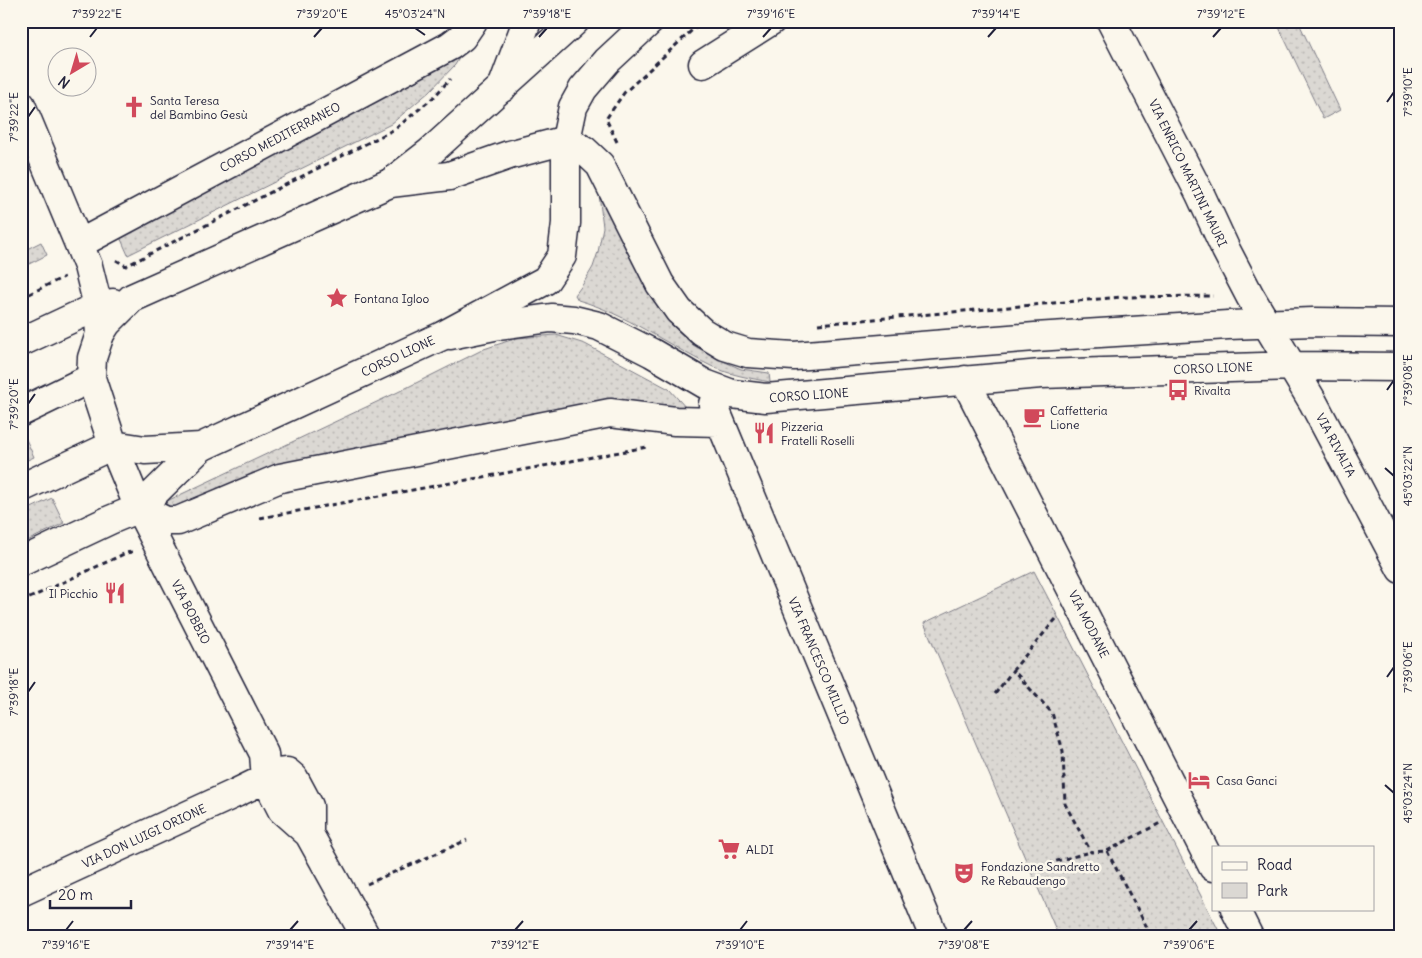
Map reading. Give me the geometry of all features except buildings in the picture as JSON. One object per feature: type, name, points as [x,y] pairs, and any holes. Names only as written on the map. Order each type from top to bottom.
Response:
[{"type":"street","name":"CORSO MEDITERRANEO","points":[[84,255],[450,46],[462,37],[474,21]]},
{"type":"street","points":[[502,88],[527,21]]},
{"type":"street","points":[[21,342],[98,306],[132,298],[390,183],[430,152],[575,21]]},
{"type":"street","points":[[442,336],[546,280],[562,256],[566,223],[566,140],[573,108],[583,89],[607,61],[650,21]]},
{"type":"street","points":[[703,64],[771,21]]},
{"type":"street","name":"VIA ENRICO MARTINI MAURI","points":[[1111,21],[1200,194],[1226,250],[1266,324]]},
{"type":"street","points":[[21,105],[84,255],[98,306],[100,334]]},
{"type":"street","points":[[390,183],[448,176],[509,155],[566,140],[584,150],[600,165],[660,284],[679,310],[702,332],[717,342],[748,353],[794,356],[1035,337],[1266,324],[1401,323]]},
{"type":"street","points":[[21,412],[91,378],[92,358],[100,334],[107,323],[132,298]]},
{"type":"street","name":"CORSO LIONE","points":[[21,562],[139,508],[201,447],[442,336],[507,324],[551,318],[574,320],[599,326],[652,353],[704,384],[732,394],[766,398],[1041,374],[1292,366],[1401,367]]},
{"type":"street","name":"VIA RIVALTA","points":[[1266,324],[1313,402],[1401,570]]},
{"type":"street","name":"VIA BOBBIO","points":[[91,378],[113,445],[139,508],[264,754],[266,779]]},
{"type":"street","name":"VIA MODANE","points":[[965,380],[1212,865]]},
{"type":"street","name":"VIA FRANCESCO MILLIO","points":[[704,384],[934,937]]},
{"type":"street","points":[[139,508],[166,521],[178,521],[280,478],[610,413],[675,421],[720,422]]},
{"type":"street","points":[[21,488],[113,445]]},
{"type":"street","name":"CORSO LIONE","points":[[113,445],[145,450],[201,447]]},
{"type":"street","points":[[266,779],[277,772],[287,772],[294,778],[309,806],[309,834],[366,937]]},
{"type":"street","name":"VIA DON LUIGI ORIONE","points":[[21,892],[266,779]]},
{"type":"street","points":[[1236,910],[1249,937]]},
{"type":"path","points":[[624,93],[702,21]]},
{"type":"path","points":[[21,298],[84,255],[114,259],[126,266],[394,129],[434,97],[454,76]]},
{"type":"path","points":[[258,518],[656,445]]},
{"type":"path","points":[[21,602],[126,553],[159,548]]},
{"type":"path","points":[[995,694],[1058,617]]},
{"type":"path","points":[[1013,670],[1052,713],[1063,751],[1065,804],[1091,852]]},
{"type":"path","points":[[1030,868],[1091,852],[1106,851],[1162,822]]},
{"type":"path","points":[[343,894],[467,840]]},
{"type":"path","points":[[1106,851],[1152,937]]},
{"type":"green space","points":[[1276,21],[1298,21],[1340,110],[1323,119]]},
{"type":"green space","points":[[467,45],[455,65],[429,92],[391,124],[128,255],[120,237]]},
{"type":"green space","points":[[599,194],[606,197],[659,307],[675,328],[693,345],[716,358],[741,369],[769,373],[770,382],[718,369],[613,313],[578,300],[575,295],[593,267],[603,227]]},
{"type":"green space","points":[[41,242],[47,255],[21,268],[21,252]]},
{"type":"green space","points":[[556,335],[585,344],[669,389],[687,409],[193,508],[164,511],[167,501],[398,392],[484,349],[517,338]]},
{"type":"green space","points":[[25,437],[34,457],[21,463],[21,439]]},
{"type":"green space","points":[[52,498],[64,523],[21,544],[21,513]]},
{"type":"green space","points":[[1034,571],[1222,937],[1059,937],[924,623]]},
{"type":"place","name":"Santa Teresa del Bambino Gesù","points":[[134,107]]},
{"type":"place","name":"Fontana Igloo","points":[[337,298]]},
{"type":"place","name":"Rivalta","points":[[1178,390]]},
{"type":"place","name":"Caffetteria Lione","points":[[1034,417]]},
{"type":"place","name":"Pizzeria Fratelli Roselli","points":[[764,433]]},
{"type":"place","name":"Il Picchio","points":[[115,593]]},
{"type":"place","name":"Casa Ganci","points":[[1199,780]]},
{"type":"place","name":"ALDI","points":[[729,849]]},
{"type":"place","name":"Fondazione Sandretto Re Rebaudengo","points":[[964,873]]}]
